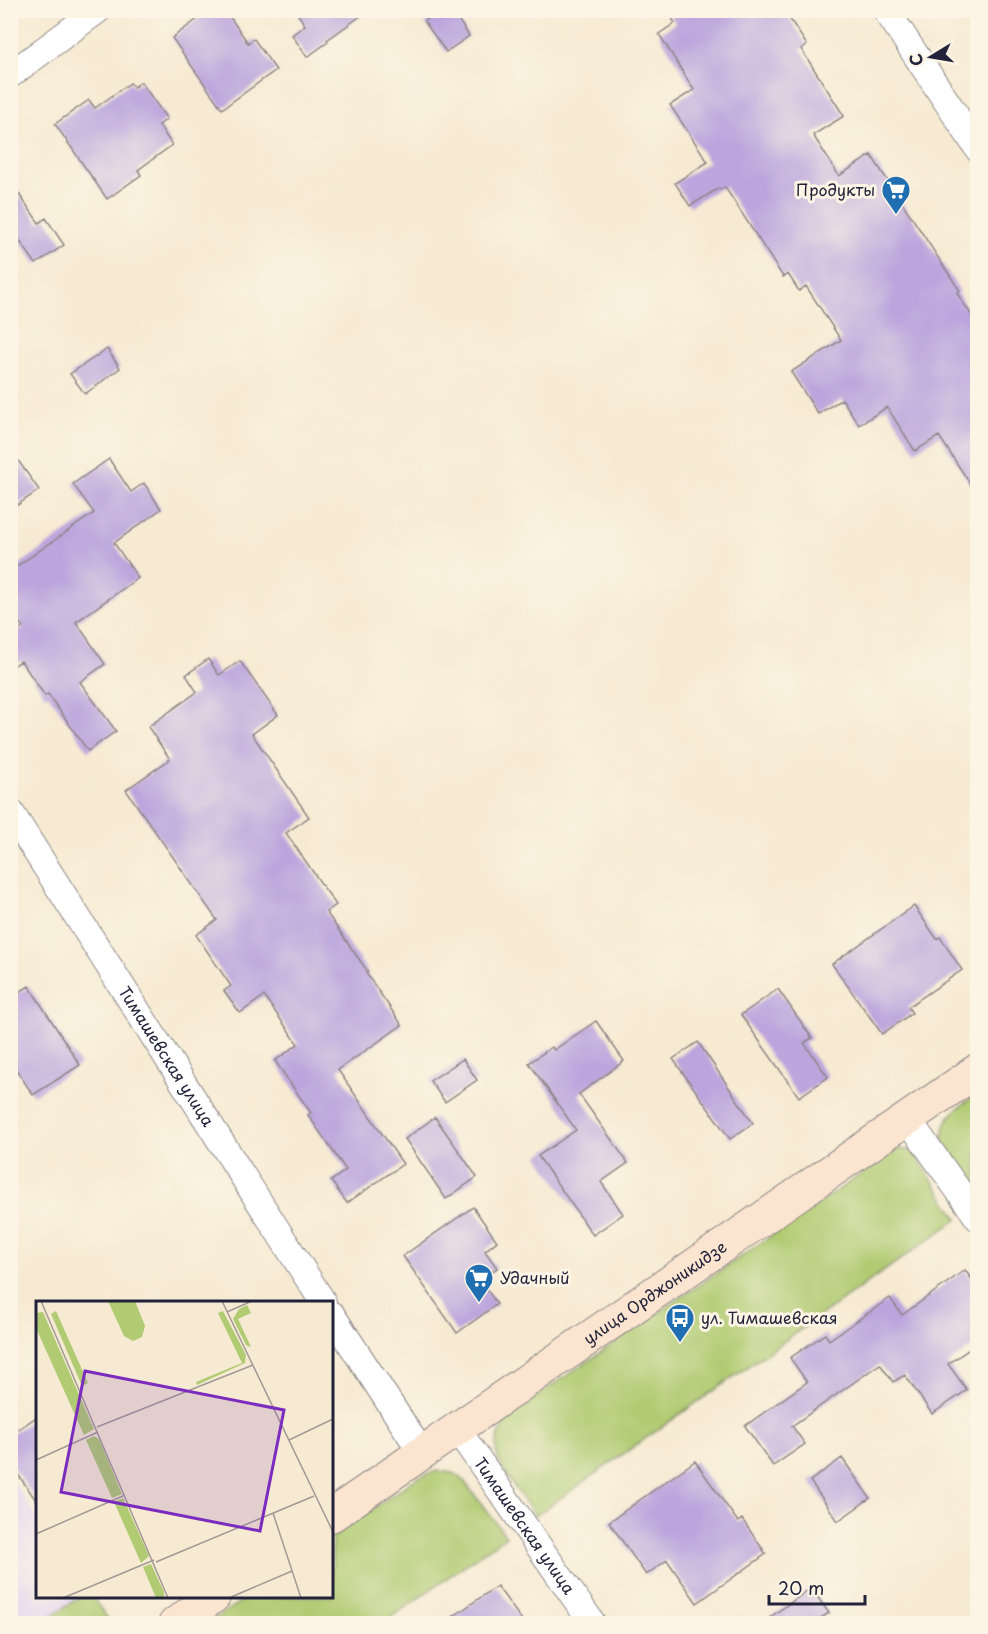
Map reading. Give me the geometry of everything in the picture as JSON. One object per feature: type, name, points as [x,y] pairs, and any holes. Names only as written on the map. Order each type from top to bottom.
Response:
[{"type":"main road","name":"улица Орджоникидзе","points":[[333,1514],[978,1070]]},
{"type":"main road","points":[[175,1623],[211,1598]]},
{"type":"street","points":[[10,75],[98,10]]},
{"type":"street","points":[[886,10],[978,149]]},
{"type":"street","name":"Тимашевская улица","points":[[10,811],[322,1301]]},
{"type":"street","points":[[907,1118],[978,1218]]},
{"type":"street","points":[[333,1317],[422,1453]]},
{"type":"street","name":"Тимашевская улица","points":[[458,1429],[592,1623]]},
{"type":"shaded area","points":[[11,1478],[36,1516],[36,1598],[79,1598],[41,1623],[11,1623]]},
{"type":"green space","points":[[977,1094],[977,1190],[944,1143],[943,1134],[947,1120],[952,1114]]},
{"type":"green space","points":[[898,1149],[913,1151],[958,1219],[535,1516],[504,1471],[496,1453],[498,1438],[509,1415]]},
{"type":"green space","points":[[437,1471],[453,1473],[464,1481],[506,1536],[383,1623],[208,1623],[246,1598],[333,1598],[333,1536],[418,1477]]},
{"type":"green space","points":[[78,1598],[93,1598],[111,1623],[41,1623]]},
{"type":"building","points":[[210,10],[225,10],[248,43],[254,39],[276,70],[222,109],[172,38]]},
{"type":"building","points":[[295,10],[369,10],[307,57],[292,35],[305,25]]},
{"type":"building","points":[[440,10],[452,10],[469,36],[446,52],[424,21]]},
{"type":"building","points":[[667,10],[784,10],[807,45],[801,49],[844,116],[813,135],[839,176],[871,155],[960,291],[957,293],[978,325],[978,496],[939,436],[915,451],[887,407],[859,425],[842,399],[818,414],[791,372],[841,340],[806,286],[799,291],[788,274],[783,277],[725,187],[720,190],[719,188],[690,206],[675,183],[708,162],[670,105],[694,90],[659,34],[675,23]]},
{"type":"building","points":[[141,82],[167,119],[159,125],[172,145],[138,170],[141,175],[107,199],[55,124],[89,100],[95,108],[130,83],[134,87]]},
{"type":"building","points":[[10,181],[39,223],[46,218],[64,245],[36,264],[10,227]]},
{"type":"building","points":[[107,349],[120,368],[85,394],[70,374]]},
{"type":"building","points":[[10,449],[39,490],[10,510]]},
{"type":"building","points":[[109,459],[131,492],[144,483],[161,509],[114,543],[138,578],[76,622],[105,664],[80,682],[116,731],[88,751],[48,694],[45,696],[21,661],[10,668],[10,636],[23,627],[10,611],[10,571],[94,513],[73,484]]},
{"type":"building","points":[[208,659],[219,675],[240,661],[278,715],[252,734],[309,817],[286,833],[336,905],[326,912],[402,1025],[338,1070],[403,1164],[347,1203],[331,1181],[346,1170],[308,1115],[311,1113],[275,1061],[298,1044],[264,996],[240,1013],[224,991],[231,986],[196,935],[217,920],[126,790],[170,759],[148,727],[197,692],[186,675]]},
{"type":"building","points":[[914,906],[937,939],[940,937],[962,970],[908,1007],[912,1013],[882,1034],[832,964]]},
{"type":"building","points":[[29,986],[80,1065],[33,1095],[16,1069],[10,1069],[10,998]]},
{"type":"building","points":[[778,989],[812,1038],[804,1043],[828,1077],[799,1097],[741,1015]]},
{"type":"building","points":[[596,1021],[624,1061],[579,1094],[628,1163],[601,1182],[623,1214],[593,1235],[538,1156],[576,1130],[529,1063],[552,1047],[554,1050]]},
{"type":"building","points":[[698,1042],[753,1123],[730,1139],[673,1059]]},
{"type":"building","points":[[463,1059],[477,1080],[445,1102],[430,1081]]},
{"type":"building","points":[[435,1117],[477,1177],[446,1199],[405,1139]]},
{"type":"building","points":[[473,1207],[497,1241],[485,1251],[497,1268],[480,1280],[497,1304],[457,1333],[403,1256]]},
{"type":"building","points":[[965,1270],[978,1288],[978,1343],[948,1364],[967,1390],[932,1414],[905,1375],[893,1382],[880,1364],[792,1426],[805,1444],[773,1466],[745,1426],[807,1382],[790,1358],[825,1334],[829,1340],[890,1298],[902,1315]]},
{"type":"building","points":[[36,1417],[36,1500],[10,1463],[10,1435]]},
{"type":"building","points":[[842,1458],[870,1498],[838,1521],[810,1481]]},
{"type":"building","points":[[695,1461],[738,1522],[742,1519],[766,1554],[697,1603],[667,1560],[646,1575],[609,1522]]},
{"type":"building","points":[[497,1586],[524,1623],[444,1623]]},
{"type":"building","points":[[811,1588],[829,1613],[813,1623],[762,1623]]},
{"type":"place","name":"Продукты","points":[[896,216]]},
{"type":"place","name":"Удачный","points":[[479,1304]]},
{"type":"place","name":"ул. Тимашевская","points":[[680,1344]]}]
